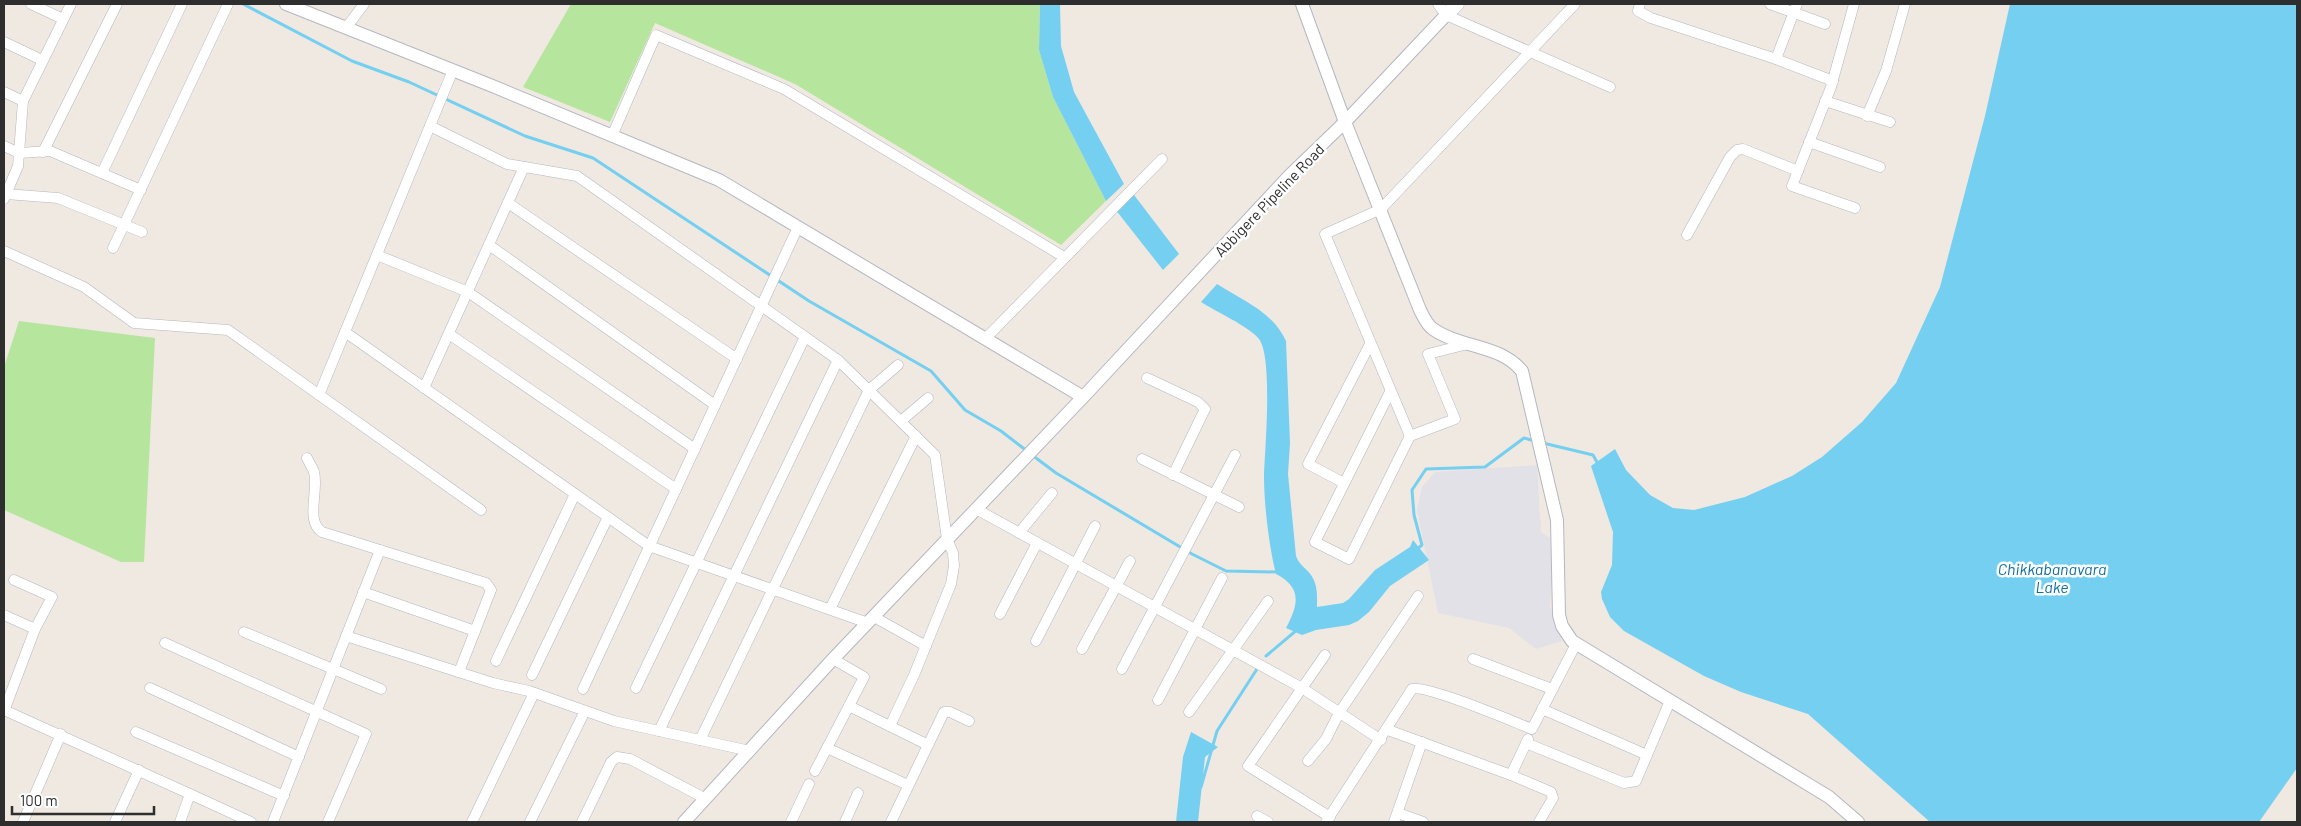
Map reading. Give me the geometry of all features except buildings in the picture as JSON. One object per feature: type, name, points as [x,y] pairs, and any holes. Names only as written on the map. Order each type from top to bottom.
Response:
[{"type":"main road","name":"Abbigere Pipeline Road","points":[[1446,15],[1457,4]]},
{"type":"street","points":[[30,4],[63,19]]},
{"type":"street","points":[[70,4],[23,101],[18,166],[5,197],[58,198],[142,232]]},
{"type":"street","points":[[43,152],[117,4]]},
{"type":"street","points":[[102,173],[182,4]]},
{"type":"street","points":[[113,248],[228,4]]},
{"type":"street","points":[[286,4],[453,70],[719,180],[1083,397]]},
{"type":"street","points":[[346,28],[364,4]]},
{"type":"street","points":[[1302,4],[1345,122],[1426,321],[1432,329],[1500,355],[1518,366],[1522,372],[1557,520],[1559,615],[1562,626],[1572,642],[1829,797],[1858,822]]},
{"type":"street","points":[[1438,4],[1446,15],[1610,87]]},
{"type":"street","points":[[1410,436],[1325,234],[1380,209],[1575,4]]},
{"type":"street","points":[[1640,4],[1638,11],[1651,18],[1776,59],[1833,81]]},
{"type":"street","points":[[1770,4],[1795,8],[1826,24]]},
{"type":"street","points":[[1854,4],[1833,81],[1792,186],[1855,208]]},
{"type":"street","points":[[1867,116],[1886,71],[1904,4]]},
{"type":"street","points":[[1776,59],[1795,8]]},
{"type":"street","name":"Abbigere Pipeline Road","points":[[684,822],[946,539],[1083,397],[1289,176],[1345,122],[1446,15]]},
{"type":"street","points":[[612,136],[656,35],[784,89],[1064,258]]},
{"type":"street","points":[[4,42],[42,60]]},
{"type":"street","points":[[319,395],[453,70]]},
{"type":"street","points":[[4,92],[23,101]]},
{"type":"street","points":[[1825,101],[1890,122]]},
{"type":"street","points":[[430,126],[507,164],[577,176],[838,360],[935,455],[946,539],[953,553],[954,566],[951,584],[926,646],[890,726]]},
{"type":"street","points":[[1809,142],[1880,167]]},
{"type":"street","points":[[4,146],[19,153],[50,151],[140,190]]},
{"type":"street","points":[[1687,235],[1730,157],[1737,150],[1742,149],[1798,171]]},
{"type":"street","points":[[985,339],[1162,159]]},
{"type":"street","points":[[424,388],[524,167]]},
{"type":"street","points":[[508,203],[737,359]]},
{"type":"street","points":[[583,689],[798,227]]},
{"type":"street","points":[[489,244],[715,406]]},
{"type":"street","points":[[4,251],[84,287],[134,323],[228,330],[481,510]]},
{"type":"street","points":[[377,255],[468,292],[695,450]]},
{"type":"street","points":[[345,332],[649,546],[830,610],[871,620],[926,646]]},
{"type":"street","points":[[449,334],[676,489]]},
{"type":"street","points":[[636,688],[805,337]]},
{"type":"street","points":[[1344,483],[1308,464],[1370,344]]},
{"type":"street","points":[[1390,392],[1315,542],[1349,559],[1410,436],[1455,419],[1428,354],[1470,344]]},
{"type":"street","points":[[659,731],[838,360]]},
{"type":"street","points":[[700,740],[869,390],[898,365]]},
{"type":"street","points":[[1147,378],[1198,402],[1205,409],[1173,475]]},
{"type":"street","points":[[901,421],[928,398]]},
{"type":"street","points":[[830,610],[916,436]]},
{"type":"street","points":[[1122,669],[1212,495],[1235,455]]},
{"type":"street","points":[[307,458],[314,471],[316,487],[313,522],[316,528],[322,532],[486,583],[491,590],[459,672]]},
{"type":"street","points":[[1142,459],[1212,495],[1240,507]]},
{"type":"street","points":[[1019,533],[1052,492]]},
{"type":"street","points":[[496,661],[576,494]]},
{"type":"street","points":[[976,510],[1195,628],[1231,651],[1302,688],[1381,740]]},
{"type":"street","points":[[532,674],[608,517]]},
{"type":"street","points":[[1036,641],[1095,526]]},
{"type":"street","points":[[1000,614],[1038,543]]},
{"type":"street","points":[[274,822],[380,550]]},
{"type":"street","points":[[1082,649],[1130,561]]},
{"type":"street","points":[[1158,700],[1222,578]]},
{"type":"street","points":[[14,580],[52,597],[35,629],[4,711],[61,734],[251,822]]},
{"type":"street","points":[[363,592],[475,631]]},
{"type":"street","points":[[1308,761],[1326,738],[1340,713],[1418,596]]},
{"type":"street","points":[[1189,712],[1268,601]]},
{"type":"street","points":[[4,615],[35,629]]},
{"type":"street","points":[[244,632],[381,689]]},
{"type":"street","points":[[346,636],[459,672],[534,693],[614,722],[750,751]]},
{"type":"street","points":[[165,644],[366,734],[328,822]]},
{"type":"street","points":[[1511,775],[1532,729],[1576,644]]},
{"type":"street","points":[[1325,655],[1248,766],[1328,819],[1388,730],[1409,692],[1416,688],[1439,693],[1532,729]]},
{"type":"street","points":[[815,771],[864,677],[833,659]]},
{"type":"street","points":[[1473,659],[1552,689]]},
{"type":"street","points":[[150,688],[299,757]]},
{"type":"street","points":[[472,822],[534,693]]},
{"type":"street","points":[[1526,743],[1624,783],[1636,781],[1670,701]]},
{"type":"street","points":[[849,706],[928,745]]},
{"type":"street","points":[[1542,709],[1647,756]]},
{"type":"street","points":[[530,822],[585,711]]},
{"type":"street","points":[[891,822],[944,712],[950,712],[969,721]]},
{"type":"street","points":[[1388,730],[1511,775],[1551,792],[1553,798],[1540,822]]},
{"type":"street","points":[[136,732],[284,796]]},
{"type":"street","points":[[23,822],[61,734]]},
{"type":"street","points":[[1422,742],[1396,818],[1423,822]]},
{"type":"street","points":[[827,748],[908,785]]},
{"type":"street","points":[[582,822],[611,762],[617,757],[630,759],[706,799]]},
{"type":"street","points":[[114,822],[139,770]]},
{"type":"street","points":[[791,822],[809,784]]},
{"type":"street","points":[[845,822],[858,793]]},
{"type":"street","points":[[180,822],[190,794]]},
{"type":"street","points":[[1257,816],[1268,822]]},
{"type":"shaded area","points":[[1537,465],[1541,532],[1550,538],[1552,574],[1550,607],[1562,641],[1536,649],[1509,628],[1438,613],[1417,510],[1422,487],[1435,472]]},
{"type":"green space","points":[[571,4],[1040,4],[1039,50],[1053,97],[1106,201],[1061,245],[795,84],[655,23],[610,122],[523,87]]},
{"type":"green space","points":[[19,321],[155,338],[144,562],[121,562],[4,510],[4,367]]},
{"type":"water","points":[[1040,4],[1060,4],[1061,46],[1074,92],[1124,184],[1106,201],[1053,97],[1039,50]]},
{"type":"water","name":"Chikkabanavara Lake","points":[[2010,4],[2297,4],[2297,768],[2259,822],[1930,822],[1808,714],[1741,692],[1704,676],[1624,631],[1610,617],[1602,599],[1601,592],[1612,565],[1613,532],[1591,466],[1615,449],[1626,470],[1650,495],[1673,508],[1694,510],[1745,497],[1792,476],[1822,457],[1862,422],[1896,383],[1940,287],[1985,116]]},
{"type":"water","points":[[1131,191],[1179,254],[1163,270],[1115,209]]},
{"type":"water","points":[[1217,284],[1265,314],[1286,341],[1290,443],[1288,474],[1296,556],[1315,583],[1317,607],[1343,603],[1349,599],[1375,570],[1410,547],[1413,540],[1429,560],[1390,586],[1369,612],[1358,621],[1349,625],[1316,630],[1302,635],[1286,628],[1293,612],[1296,598],[1291,585],[1276,574],[1267,525],[1264,476],[1267,383],[1263,349],[1259,339],[1248,329],[1201,302]]},
{"type":"water","points":[[1191,732],[1218,747],[1205,757],[1198,822],[1176,822],[1183,757]]},
{"type":"waterway","points":[[243,4],[352,61],[409,82],[525,136],[593,158],[809,301],[931,371],[965,410],[1001,431],[1027,451]]},
{"type":"waterway","points":[[1417,549],[1422,545],[1414,515],[1412,490],[1426,469],[1485,467],[1524,438],[1535,441]]},
{"type":"waterway","points":[[1543,443],[1593,455],[1598,464]]},
{"type":"waterway","points":[[1032,455],[1056,473],[1192,554],[1226,571],[1278,572]]},
{"type":"waterway","points":[[1266,656],[1298,629]]},
{"type":"waterway","points":[[1201,787],[1217,731],[1257,669]]}]
